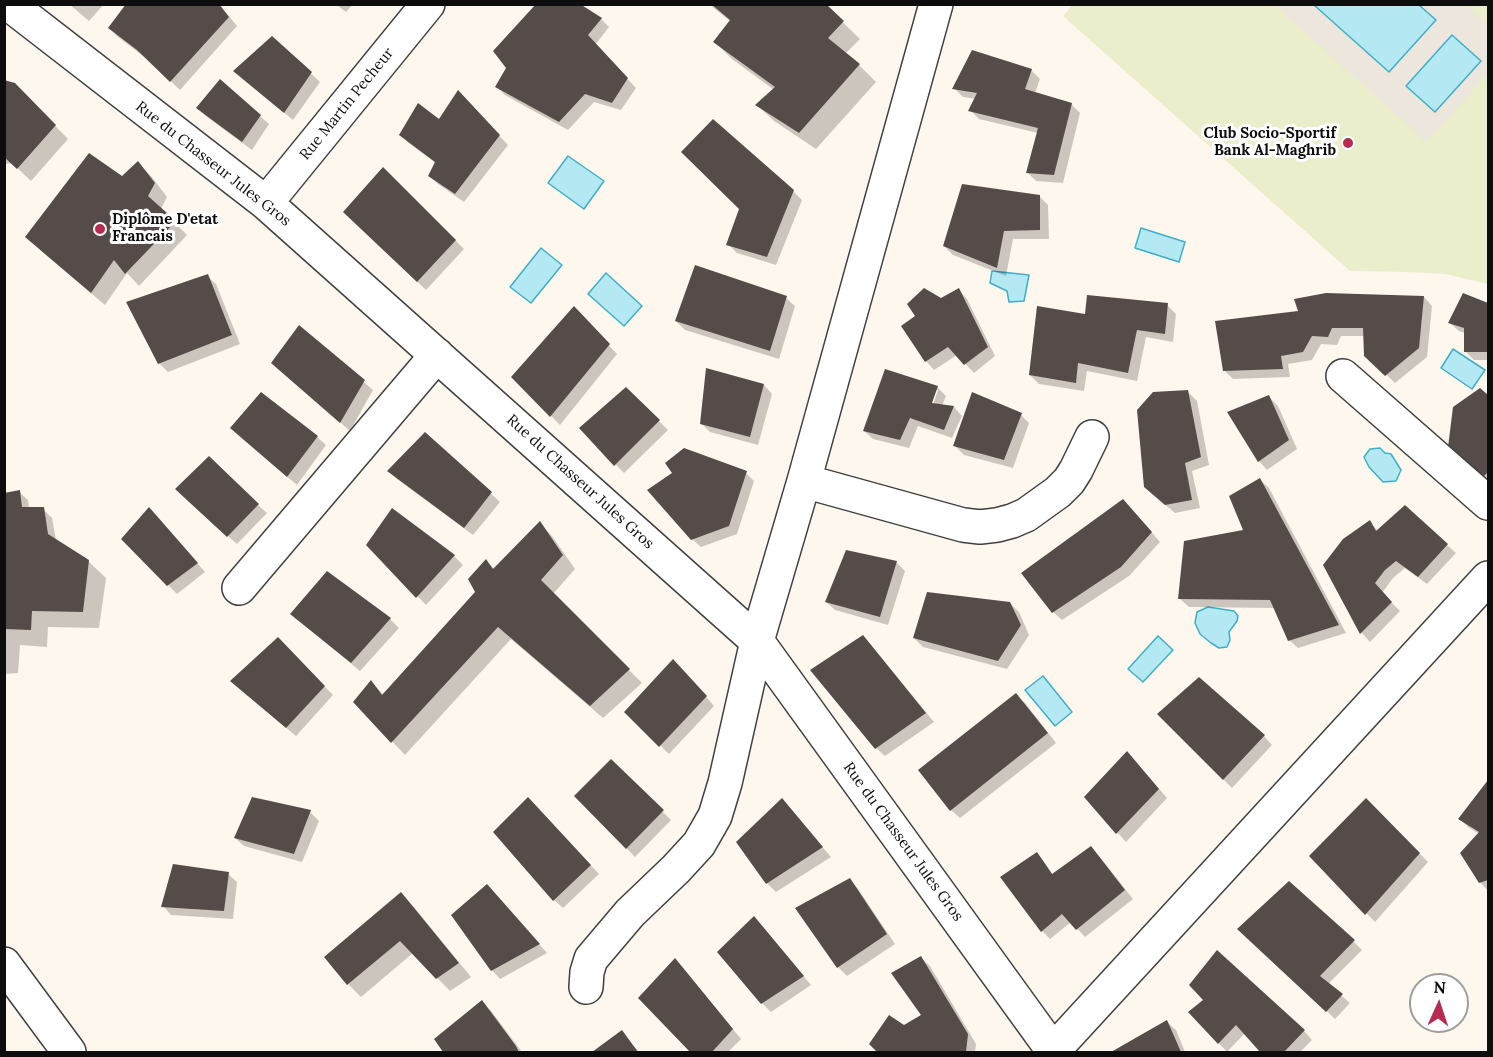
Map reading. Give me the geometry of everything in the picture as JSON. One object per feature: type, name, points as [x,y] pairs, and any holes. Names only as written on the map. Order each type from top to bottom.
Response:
[{"type":"street","name":"Rue du Chasseur Jules Gros","points":[[9,4],[266,203],[757,641],[1053,1052]]},
{"type":"street","name":"Rue Martin Pecheur","points":[[266,203],[428,4]]},
{"type":"street","points":[[586,987],[591,959],[630,913],[699,844],[715,816],[725,783],[757,641],[804,481],[936,4]]},
{"type":"street","points":[[239,588],[437,355]]},
{"type":"street","points":[[1343,376],[1488,503]]},
{"type":"street","points":[[804,481],[963,525],[980,527],[998,525],[1026,515],[1058,492],[1073,475],[1092,437]]},
{"type":"street","points":[[1053,1052],[1488,578]]},
{"type":"street","points":[[4,964],[69,1053]]},
{"type":"green space","name":"Club Socio-Sportif Bank Al-Maghrib","points":[[1073,4],[1488,5],[1488,284],[1445,274],[1350,271],[1063,16]]},
{"type":"shaded area","points":[[1274,5],[1314,5],[1389,71],[1435,20],[1419,5],[1467,5],[1488,24],[1488,73],[1427,142]]},
{"type":"water","points":[[1314,5],[1419,5],[1436,20],[1389,72]]},
{"type":"water","points":[[1452,35],[1481,61],[1435,112],[1406,86]]},
{"type":"water","points":[[568,156],[604,181],[584,209],[548,183]]},
{"type":"water","points":[[1141,228],[1185,242],[1179,262],[1135,248]]},
{"type":"water","points":[[541,248],[562,265],[531,303],[510,287]]},
{"type":"water","points":[[992,271],[1029,275],[1024,301],[1009,302],[1007,291],[990,283]]},
{"type":"water","points":[[606,273],[642,306],[624,326],[588,294]]},
{"type":"water","points":[[1453,349],[1485,370],[1472,389],[1441,368]]},
{"type":"water","points":[[1380,448],[1385,453],[1391,454],[1401,470],[1396,481],[1383,482],[1369,467],[1364,457],[1370,449]]},
{"type":"water","points":[[1208,607],[1234,611],[1238,616],[1229,632],[1230,640],[1227,647],[1219,648],[1200,634],[1195,623],[1197,612]]},
{"type":"water","points":[[1158,636],[1173,650],[1143,682],[1128,669]]},
{"type":"water","points":[[1043,676],[1072,712],[1055,726],[1025,690]]},
{"type":"building","points":[[126,4],[219,4],[229,17],[170,82],[137,50],[108,28]]},
{"type":"building","points":[[536,4],[580,4],[602,18],[588,35],[628,78],[612,103],[585,94],[559,122],[495,87],[506,68],[493,51]]},
{"type":"building","points":[[711,4],[826,4],[844,21],[828,38],[860,64],[799,133],[755,105],[775,87],[713,42],[730,20]]},
{"type":"building","points":[[272,36],[312,72],[284,113],[233,71]]},
{"type":"building","points":[[972,50],[1032,69],[1025,89],[1072,103],[1054,175],[1026,173],[1038,128],[968,111],[977,93],[952,89]]},
{"type":"building","points":[[220,79],[261,115],[242,142],[196,108]]},
{"type":"building","points":[[4,80],[15,83],[56,125],[17,169],[4,157]]},
{"type":"building","points":[[458,90],[500,135],[455,194],[428,176],[435,162],[399,135],[418,103],[439,119]]},
{"type":"building","points":[[713,119],[794,190],[767,257],[726,245],[739,209],[681,152]]},
{"type":"building","name":"Diplôme D'etat Francais","points":[[89,153],[122,176],[138,161],[155,183],[148,196],[176,221],[125,274],[114,260],[91,293],[25,237]]},
{"type":"building","points":[[383,167],[456,240],[417,282],[343,212]]},
{"type":"building","points":[[962,184],[1040,195],[1040,230],[1004,231],[997,268],[943,246]]},
{"type":"building","points":[[695,265],[787,296],[770,351],[675,321]]},
{"type":"building","points":[[208,274],[232,335],[158,364],[126,302]]},
{"type":"building","points":[[924,288],[941,298],[959,288],[988,347],[964,365],[948,347],[925,362],[901,326],[915,316],[907,304]]},
{"type":"building","points":[[1326,293],[1424,296],[1419,348],[1385,376],[1364,356],[1363,328],[1332,328],[1328,337],[1312,336],[1303,352],[1281,356],[1283,369],[1223,371],[1215,321],[1298,311],[1294,299]]},
{"type":"building","points":[[1463,293],[1488,303],[1488,352],[1464,352],[1464,328],[1448,323]]},
{"type":"building","points":[[1087,295],[1168,303],[1165,334],[1137,330],[1128,373],[1078,363],[1076,383],[1029,375],[1037,306],[1085,314]]},
{"type":"building","points":[[574,306],[610,344],[550,417],[511,377]]},
{"type":"building","points":[[299,325],[365,380],[340,423],[271,363]]},
{"type":"building","points":[[706,368],[764,384],[750,437],[700,424]]},
{"type":"building","points":[[885,369],[938,386],[932,403],[954,406],[944,430],[910,418],[900,440],[863,431]]},
{"type":"building","points":[[626,387],[660,420],[614,466],[579,428]]},
{"type":"building","points":[[1480,388],[1488,395],[1488,472],[1484,476],[1448,447],[1453,407]]},
{"type":"building","points":[[1188,390],[1201,457],[1185,463],[1192,500],[1165,505],[1144,487],[1137,410],[1153,392]]},
{"type":"building","points":[[261,392],[318,436],[287,477],[230,428]]},
{"type":"building","points":[[972,392],[1022,413],[1004,460],[953,446]]},
{"type":"building","points":[[1269,395],[1289,440],[1258,462],[1227,412]]},
{"type":"building","points":[[425,432],[492,492],[464,528],[387,471]]},
{"type":"building","points":[[684,448],[747,471],[729,526],[691,540],[647,490],[672,473],[665,463]]},
{"type":"building","points":[[209,456],[259,504],[227,537],[175,489]]},
{"type":"building","points":[[1260,478],[1339,625],[1288,641],[1270,600],[1178,599],[1184,541],[1243,530],[1229,496]]},
{"type":"building","points":[[20,490],[22,507],[44,507],[48,534],[89,560],[83,612],[32,611],[31,630],[4,629],[4,493]]},
{"type":"building","points":[[1123,499],[1152,532],[1121,567],[1052,613],[1021,573]]},
{"type":"building","points":[[1405,505],[1448,544],[1418,577],[1396,561],[1385,570],[1375,583],[1392,602],[1360,634],[1323,565],[1343,539],[1370,520],[1376,531]]},
{"type":"building","points":[[149,507],[198,563],[167,586],[121,539]]},
{"type":"building","points":[[392,508],[455,555],[416,598],[366,545]]},
{"type":"building","points":[[540,521],[563,555],[541,580],[630,669],[590,706],[498,627],[391,743],[353,702],[371,680],[382,695],[475,592],[468,579],[486,559],[493,569]]},
{"type":"building","points":[[846,550],[897,561],[880,617],[825,602]]},
{"type":"building","points":[[327,571],[391,618],[351,663],[290,614]]},
{"type":"building","points":[[927,592],[1010,602],[1021,625],[998,661],[913,638]]},
{"type":"building","points":[[863,635],[926,713],[875,749],[810,670]]},
{"type":"building","points":[[278,637],[325,686],[286,728],[230,681]]},
{"type":"building","points":[[673,659],[707,696],[659,747],[624,712]]},
{"type":"building","points":[[1199,677],[1265,735],[1223,780],[1157,714]]},
{"type":"building","points":[[1016,693],[1048,733],[950,811],[918,770]]},
{"type":"building","points":[[1127,751],[1159,789],[1116,834],[1084,797]]},
{"type":"building","points":[[611,759],[664,810],[626,849],[574,796]]},
{"type":"building","points":[[1488,780],[1488,880],[1479,883],[1460,853],[1479,832],[1458,819]]},
{"type":"building","points":[[252,797],[311,810],[294,854],[234,838]]},
{"type":"building","points":[[528,797],[591,865],[553,901],[493,832]]},
{"type":"building","points":[[782,798],[823,847],[766,884],[736,842]]},
{"type":"building","points":[[1366,798],[1420,853],[1365,915],[1309,856]]},
{"type":"building","points":[[1091,846],[1125,890],[1076,930],[1062,914],[1041,932],[1000,877],[1037,852],[1052,874]]},
{"type":"building","points":[[173,864],[229,872],[224,911],[161,907]]},
{"type":"building","points":[[850,878],[887,934],[837,968],[795,908]]},
{"type":"building","points":[[1289,881],[1355,940],[1320,976],[1343,994],[1326,1012],[1237,929]]},
{"type":"building","points":[[487,884],[540,944],[491,971],[451,915]]},
{"type":"building","points":[[401,892],[459,963],[436,979],[400,941],[347,985],[324,957]]},
{"type":"building","points":[[754,916],[804,976],[761,1004],[717,952]]},
{"type":"building","points":[[1217,950],[1305,1030],[1284,1052],[1260,1052],[1236,1025],[1218,1044],[1188,1012],[1203,1000],[1189,985]]},
{"type":"building","points":[[921,956],[968,1034],[966,1052],[877,1052],[869,1044],[889,1015],[904,1025],[921,1015],[891,973]]},
{"type":"building","points":[[675,958],[733,1029],[712,1052],[690,1052],[638,998]]},
{"type":"building","points":[[482,1000],[519,1052],[443,1052],[434,1039]]},
{"type":"building","points":[[1167,1020],[1181,1052],[1111,1052]]},
{"type":"building","points":[[622,1030],[638,1052],[592,1052]]},
{"type":"place","name":"Club Socio-Sportif Bank Al-Maghrib","points":[[1348,143]]},
{"type":"place","name":"Diplôme D'etat Francais","points":[[100,229]]}]
